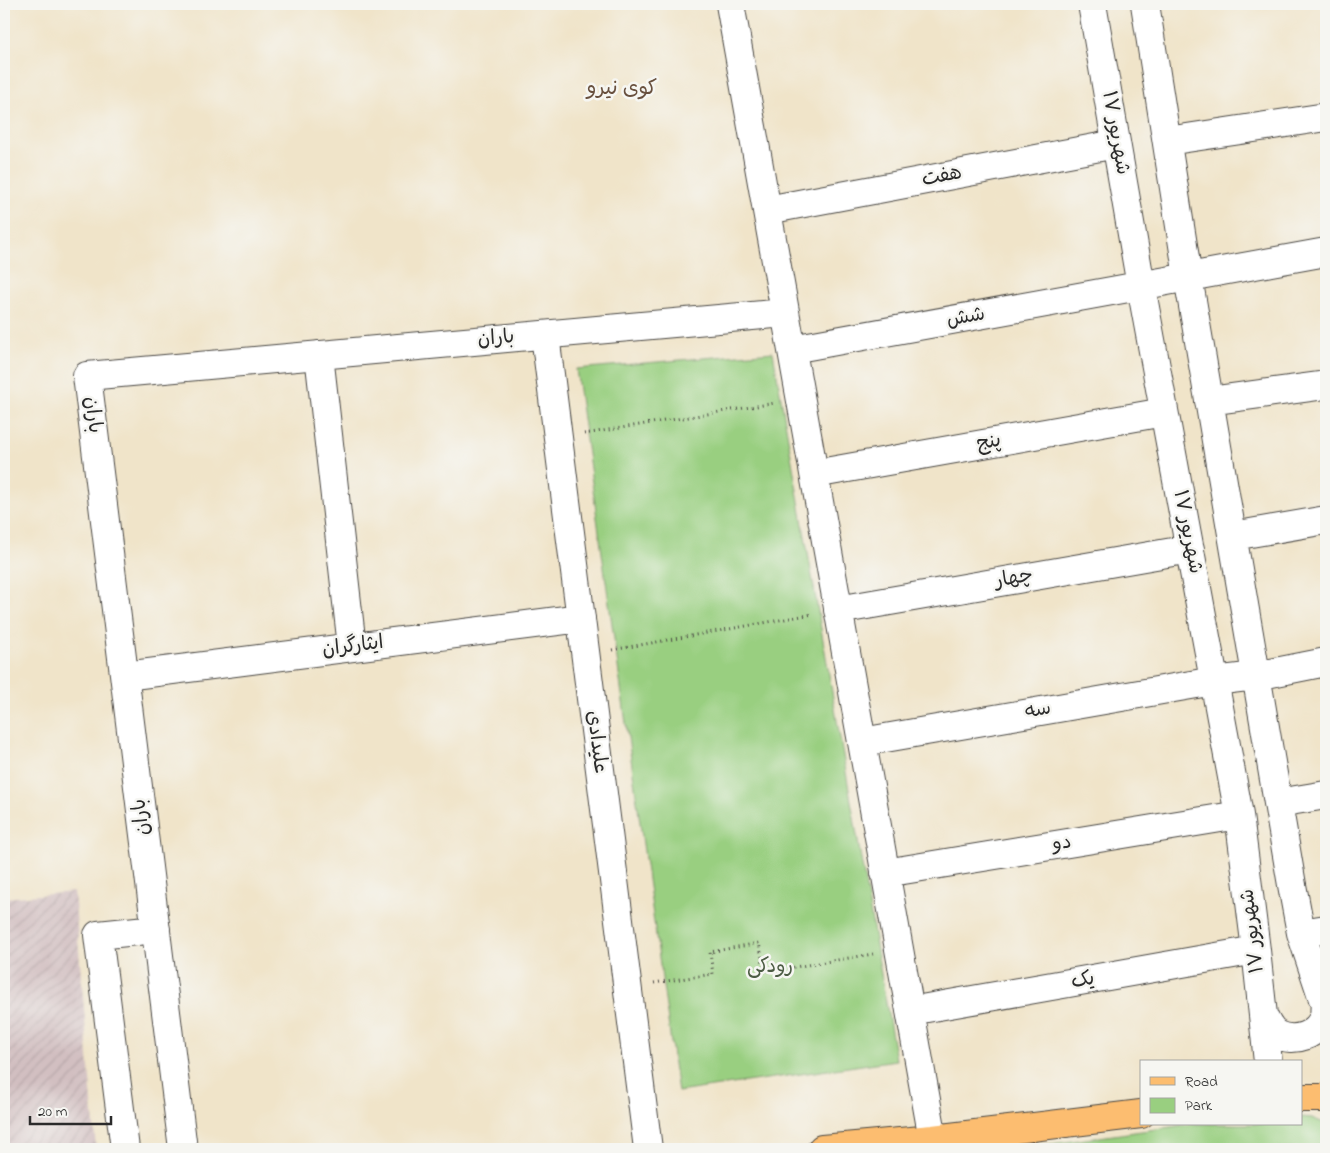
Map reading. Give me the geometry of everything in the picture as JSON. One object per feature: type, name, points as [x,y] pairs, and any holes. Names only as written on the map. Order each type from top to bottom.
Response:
[{"type":"main road","points":[[1302,1098],[1326,1098]]},
{"type":"main road","points":[[822,1149],[933,1139],[1140,1114]]},
{"type":"street","points":[[730,4],[933,1139]]},
{"type":"street","name":"۱۷ شهریور","points":[[1092,4],[1141,286],[1239,815],[1268,1060]]},
{"type":"street","points":[[1146,4],[1188,277],[1278,803],[1314,931],[1326,1006],[1319,1026],[1310,1034],[1299,1038],[1287,1038],[1276,1034],[1268,1026],[1263,1015]]},
{"type":"street","points":[[1167,141],[1326,117]]},
{"type":"street","name":"هفت","points":[[767,210],[1116,144]]},
{"type":"street","points":[[1188,277],[1326,252]]},
{"type":"street","name":"شش","points":[[792,349],[1188,277]]},
{"type":"street","name":"باران","points":[[183,1149],[87,376],[785,313]]},
{"type":"street","name":"علیدادی","points":[[545,335],[648,1149]]},
{"type":"street","points":[[319,355],[352,647]]},
{"type":"street","points":[[1209,401],[1326,385]]},
{"type":"street","name":"پنج","points":[[814,474],[1164,412]]},
{"type":"street","points":[[1233,536],[1326,520]]},
{"type":"street","name":"چهار","points":[[838,610],[1190,548]]},
{"type":"street","name":"ایثارگران","points":[[125,676],[581,618]]},
{"type":"street","points":[[1256,676],[1326,662]]},
{"type":"street","name":"سه","points":[[862,742],[1214,681],[1256,676]]},
{"type":"street","points":[[1278,803],[1326,795]]},
{"type":"street","name":"دو","points":[[885,873],[1239,815]]},
{"type":"street","points":[[124,1149],[98,935],[156,929]]},
{"type":"street","name":"یک","points":[[910,1011],[1256,950]]},
{"type":"path","points":[[558,438],[800,399]]},
{"type":"path","points":[[585,655],[838,610]]},
{"type":"path","points":[[627,988],[713,974],[710,952],[760,943],[766,972],[899,950]]},
{"type":"shaded area","points":[[74,892],[96,1149],[4,1149],[4,898]]},
{"type":"green space","name":"رودکی","points":[[773,352],[896,1060],[678,1092],[576,369]]},
{"type":"green space","points":[[1302,1117],[1312,1118],[1326,1124],[1326,1142],[1307,1149],[1015,1149],[1177,1126],[1302,1126]]},
{"type":"district","name":"کوی نیرو","points":[[622,89]]}]
